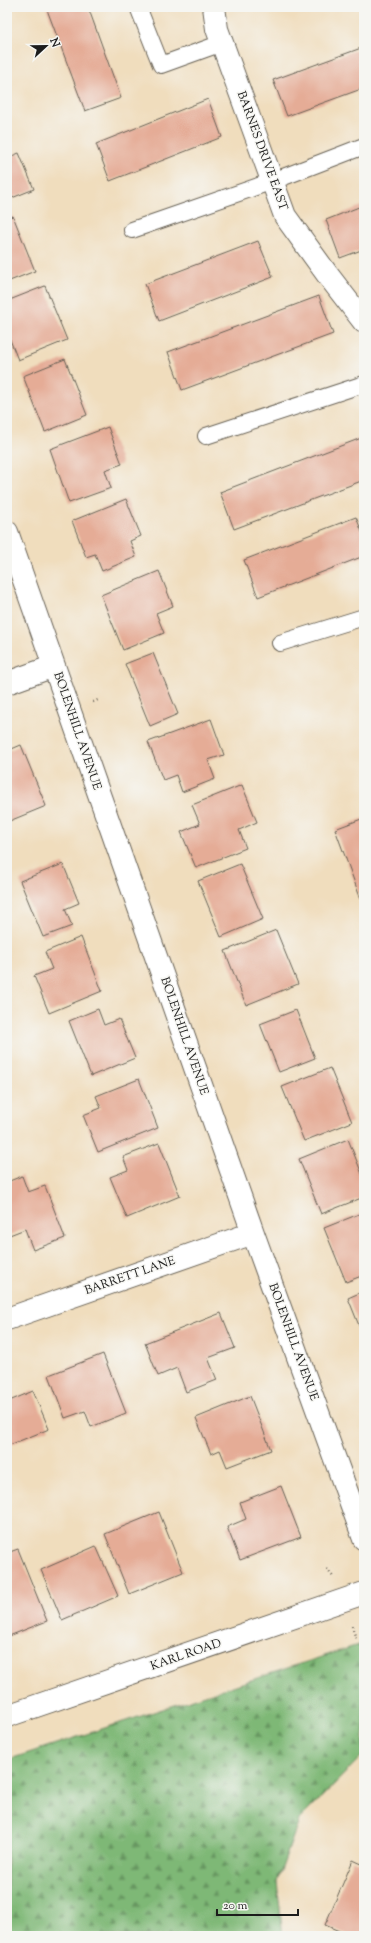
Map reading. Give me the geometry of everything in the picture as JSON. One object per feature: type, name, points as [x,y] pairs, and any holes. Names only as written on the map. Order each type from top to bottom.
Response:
[{"type":"street","name":"BARNES DRIVE EAST","points":[[214,7],[217,29],[285,216],[364,322]]},
{"type":"street","name":"BOLENHILL AVENUE","points":[[7,532],[253,1233],[364,1539]]},
{"type":"street","points":[[7,683],[54,666]]},
{"type":"street","name":"BARRETT LANE","points":[[7,1319],[253,1233]]},
{"type":"street","name":"KARL ROAD","points":[[7,1716],[364,1593]]},
{"type":"lane","points":[[138,7],[160,65],[222,43]]},
{"type":"lane","points":[[132,230],[273,181],[364,146]]},
{"type":"lane","points":[[206,436],[364,384]]},
{"type":"lane","points":[[280,643],[364,617]]},
{"type":"path","points":[[327,1569],[336,1579]]},
{"type":"path","points":[[352,1626],[356,1639]]},
{"type":"green space","points":[[364,1643],[364,1754],[299,1820],[277,1882],[283,1936],[7,1936],[7,1760]]},
{"type":"building","points":[[46,7],[88,7],[121,98],[85,111]]},
{"type":"building","points":[[364,47],[364,88],[287,116],[273,80]]},
{"type":"building","points":[[208,99],[222,137],[110,181],[96,144]]},
{"type":"building","points":[[19,153],[34,189],[7,200],[7,158]]},
{"type":"building","points":[[364,205],[364,249],[340,258],[326,220]]},
{"type":"building","points":[[13,216],[35,271],[7,282],[7,218]]},
{"type":"building","points":[[258,241],[273,277],[159,321],[145,284]]},
{"type":"building","points":[[45,286],[67,340],[18,360],[7,332],[7,301]]},
{"type":"building","points":[[319,296],[333,334],[182,390],[168,352]]},
{"type":"building","points":[[65,359],[87,415],[45,432],[23,376]]},
{"type":"building","points":[[108,427],[122,464],[105,470],[111,488],[69,503],[50,449]]},
{"type":"building","points":[[364,437],[364,480],[234,529],[220,492]]},
{"type":"building","points":[[126,499],[141,536],[130,541],[136,557],[102,571],[95,554],[86,557],[72,521]]},
{"type":"building","points":[[356,517],[364,537],[364,556],[258,597],[244,560]]},
{"type":"building","points":[[159,571],[173,606],[156,613],[164,633],[123,650],[101,595]]},
{"type":"building","points":[[153,653],[178,714],[150,726],[125,664]]},
{"type":"building","points":[[211,719],[224,755],[208,760],[215,779],[182,792],[176,775],[163,780],[148,742]]},
{"type":"building","points":[[21,745],[46,806],[7,822],[7,751]]},
{"type":"building","points":[[242,785],[257,822],[239,830],[246,848],[196,868],[181,832],[200,824],[192,805]]},
{"type":"building","points":[[364,818],[364,908],[335,829]]},
{"type":"building","points":[[63,864],[79,903],[65,909],[72,926],[43,937],[20,881]]},
{"type":"building","points":[[240,864],[263,919],[221,937],[198,881]]},
{"type":"building","points":[[276,930],[298,984],[246,1005],[225,951]]},
{"type":"building","points":[[81,937],[102,991],[49,1013],[34,976],[52,969],[45,952]]},
{"type":"building","points":[[98,1009],[104,1025],[119,1019],[135,1058],[91,1076],[69,1021]]},
{"type":"building","points":[[296,1010],[315,1058],[279,1072],[260,1024]]},
{"type":"building","points":[[330,1068],[352,1122],[304,1141],[282,1087]]},
{"type":"building","points":[[139,1079],[158,1128],[98,1152],[83,1115],[101,1108],[96,1096]]},
{"type":"building","points":[[348,1139],[364,1179],[364,1197],[321,1214],[299,1159]]},
{"type":"building","points":[[159,1143],[180,1196],[127,1218],[110,1177],[128,1170],[123,1157]]},
{"type":"building","points":[[22,1176],[28,1192],[45,1186],[65,1238],[33,1250],[25,1229],[7,1236],[7,1182]]},
{"type":"building","points":[[364,1212],[364,1275],[346,1282],[324,1228]]},
{"type":"building","points":[[364,1291],[364,1338],[348,1298]]},
{"type":"building","points":[[221,1313],[235,1348],[208,1358],[217,1380],[186,1392],[177,1368],[158,1376],[145,1343]]},
{"type":"building","points":[[103,1354],[126,1413],[91,1427],[85,1411],[65,1418],[49,1375]]},
{"type":"building","points":[[33,1391],[49,1429],[7,1446],[7,1402]]},
{"type":"building","points":[[250,1396],[271,1450],[227,1467],[220,1450],[211,1454],[196,1418]]},
{"type":"building","points":[[281,1486],[301,1537],[240,1560],[227,1527],[246,1519],[240,1502]]},
{"type":"building","points":[[159,1512],[183,1572],[129,1594],[105,1534]]},
{"type":"building","points":[[96,1546],[118,1596],[62,1620],[41,1570]]},
{"type":"building","points":[[18,1549],[47,1621],[9,1636],[7,1630],[7,1553]]},
{"type":"building","points":[[353,1860],[364,1865],[364,1936],[351,1936],[325,1925]]}]
